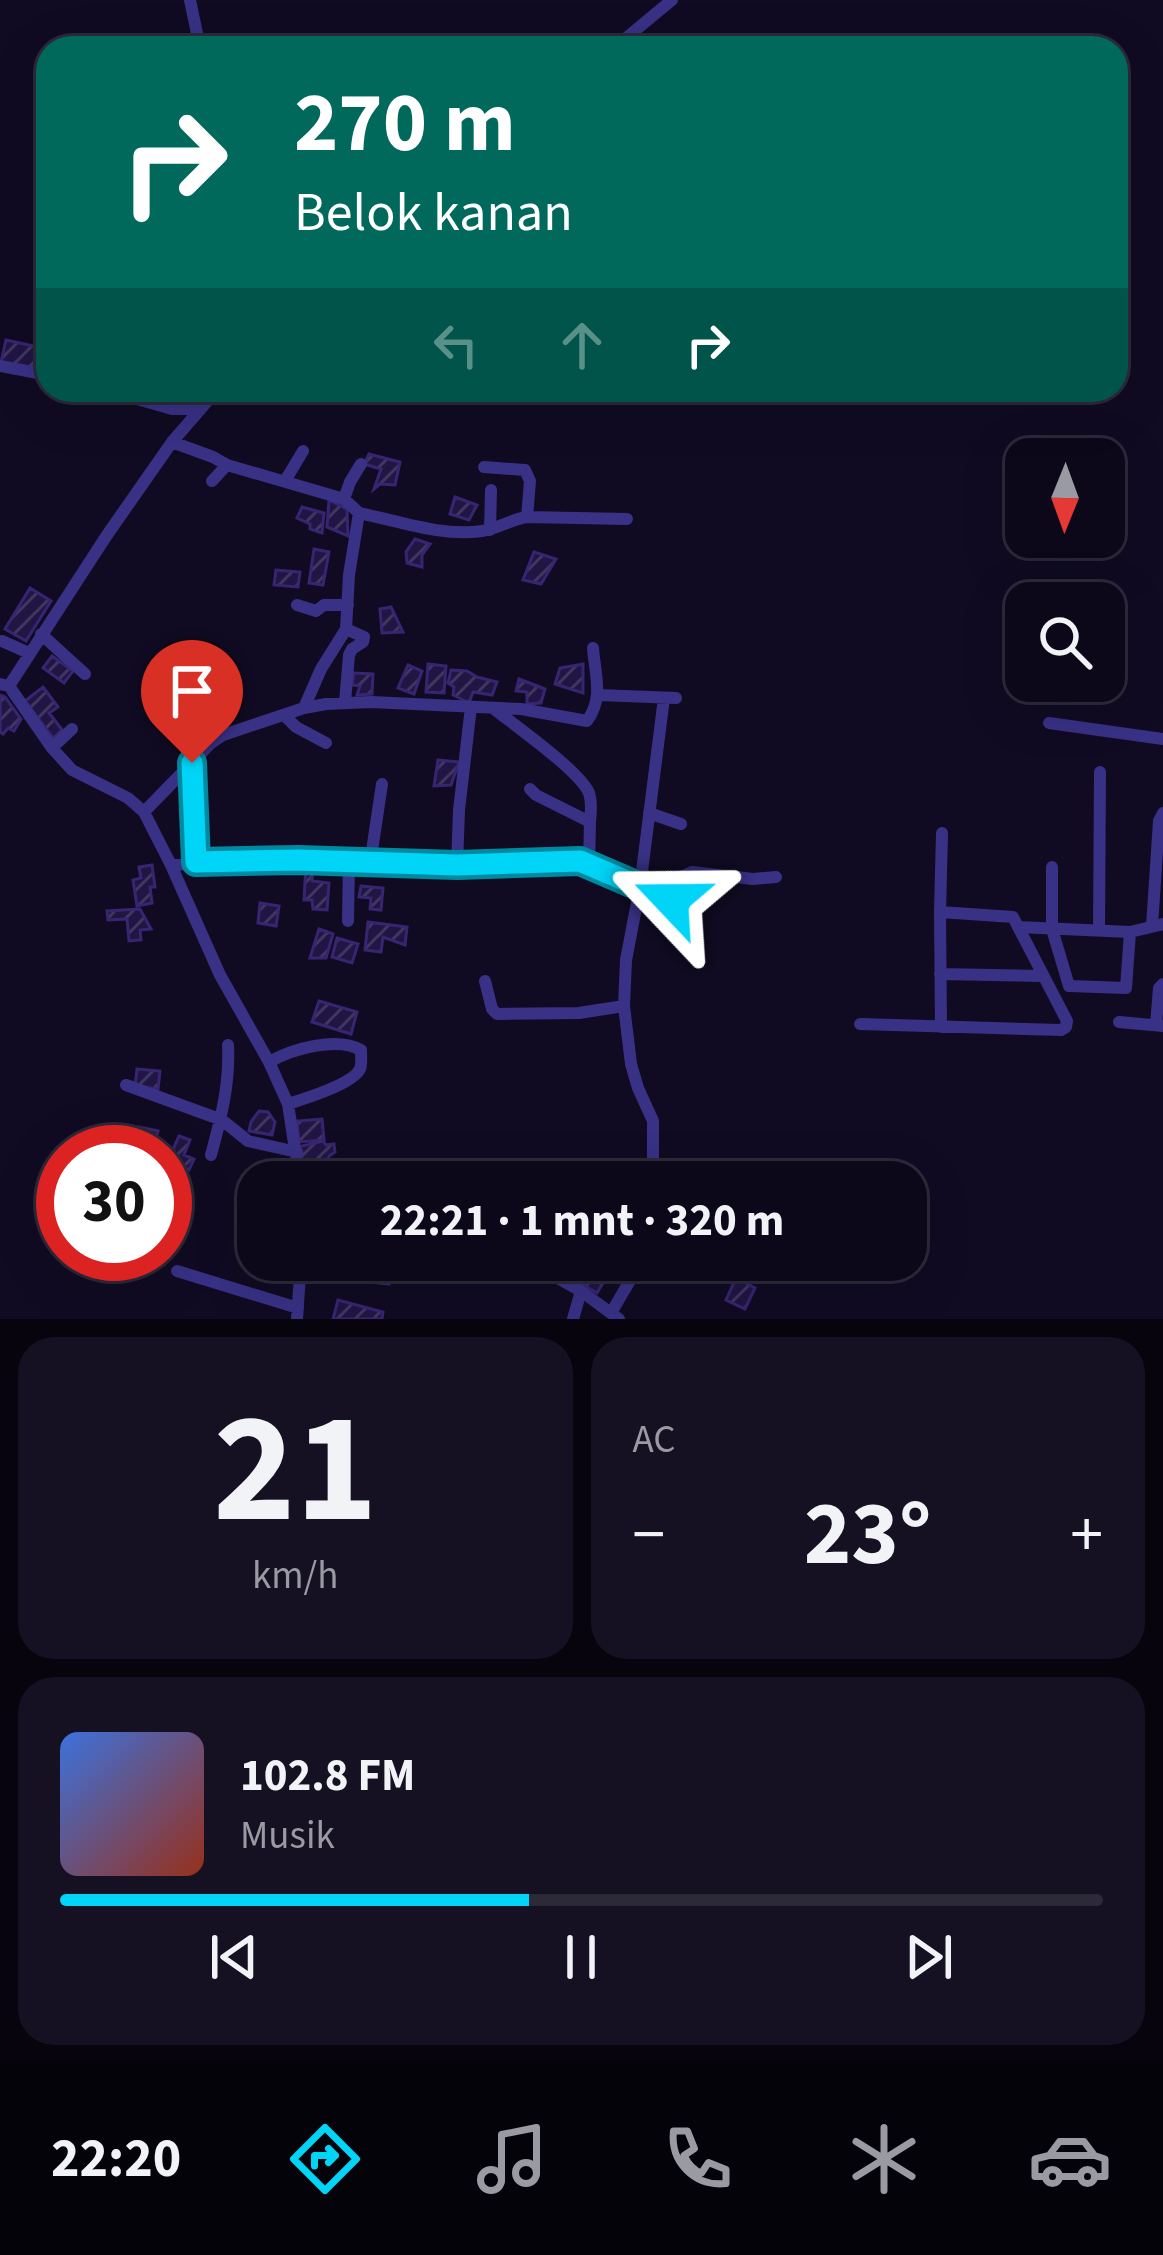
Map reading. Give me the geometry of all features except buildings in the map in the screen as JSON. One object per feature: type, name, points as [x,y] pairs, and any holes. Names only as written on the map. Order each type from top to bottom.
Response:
[{"type":"street","points":[[190,0],[199,36]]},
{"type":"street","points":[[628,36],[672,0]]},
{"type":"street","points":[[0,366],[36,373]]},
{"type":"street","points":[[148,402],[172,409],[199,409]]},
{"type":"street","points":[[206,402],[172,442],[4,685],[72,770],[128,798],[144,812],[220,975],[288,1104],[298,1161]]},
{"type":"street","points":[[172,442],[227,465],[344,499],[359,513],[457,533],[490,530],[514,518],[626,519]]},
{"type":"street","points":[[285,481],[303,452]]},
{"type":"street","points":[[344,499],[361,464]]},
{"type":"street","points":[[212,481],[227,465]]},
{"type":"street","points":[[484,467],[525,470],[527,517]]},
{"type":"street","points":[[490,530],[491,490]]},
{"type":"street","points":[[304,708],[346,629],[359,513]]},
{"type":"street","points":[[298,605],[316,611],[324,605],[348,605]]},
{"type":"street","points":[[345,702],[349,655],[364,640],[363,635],[346,629]]},
{"type":"street","points":[[41,634],[85,674]]},
{"type":"street","points":[[2,641],[29,653]]},
{"type":"street","points":[[144,812],[211,742],[304,708],[345,702],[471,706],[587,721],[599,695],[593,648]]},
{"type":"street","points":[[599,695],[670,698],[628,946],[625,1006],[631,1064],[652,1121],[653,1161]]},
{"type":"street","points":[[457,865],[471,706]]},
{"type":"street","points":[[492,707],[560,760],[588,789],[589,865]]},
{"type":"street","points":[[284,716],[326,743]]},
{"type":"street","points":[[1049,723],[1163,739]]},
{"type":"street","points":[[52,748],[72,729]]},
{"type":"street","points":[[192,763],[196,862]]},
{"type":"street","points":[[1100,772],[1100,930]]},
{"type":"street","points":[[370,864],[382,784]]},
{"type":"street","points":[[530,789],[590,822]]},
{"type":"street","points":[[649,813],[681,824]]},
{"type":"street","points":[[1018,927],[1130,932],[1158,925],[1163,813]]},
{"type":"street","points":[[941,1028],[942,833]]},
{"type":"street","points":[[348,921],[349,860]]},
{"type":"street","points":[[171,865],[580,861],[691,908]]},
{"type":"street","points":[[1052,867],[1052,928],[1069,986],[1126,988],[1130,932]]},
{"type":"street","points":[[671,900],[683,876],[692,872],[732,878],[776,877]]},
{"type":"street","points":[[860,1024],[1066,1027],[1013,917],[940,912]]},
{"type":"street","points":[[940,974],[1041,976]]},
{"type":"street","points":[[485,981],[497,1014],[579,1013],[625,1006]]},
{"type":"street","points":[[1119,1022],[1160,1025],[1159,988],[1163,984]]},
{"type":"street","points":[[268,1062],[304,1048],[355,1044],[361,1050],[362,1066],[357,1074],[288,1104]]},
{"type":"street","points":[[211,1155],[230,1072],[228,1046]]},
{"type":"street","points":[[126,1085],[221,1120],[248,1142],[297,1151]]},
{"type":"street","points":[[192,1276],[297,1314],[299,1281]]},
{"type":"street","points":[[563,1281],[615,1316],[632,1281]]},
{"type":"street","points":[[573,1319],[581,1291]]},
{"type":"route","points":[[192,763],[196,862],[349,860],[457,865],[580,861],[671,900]]}]
